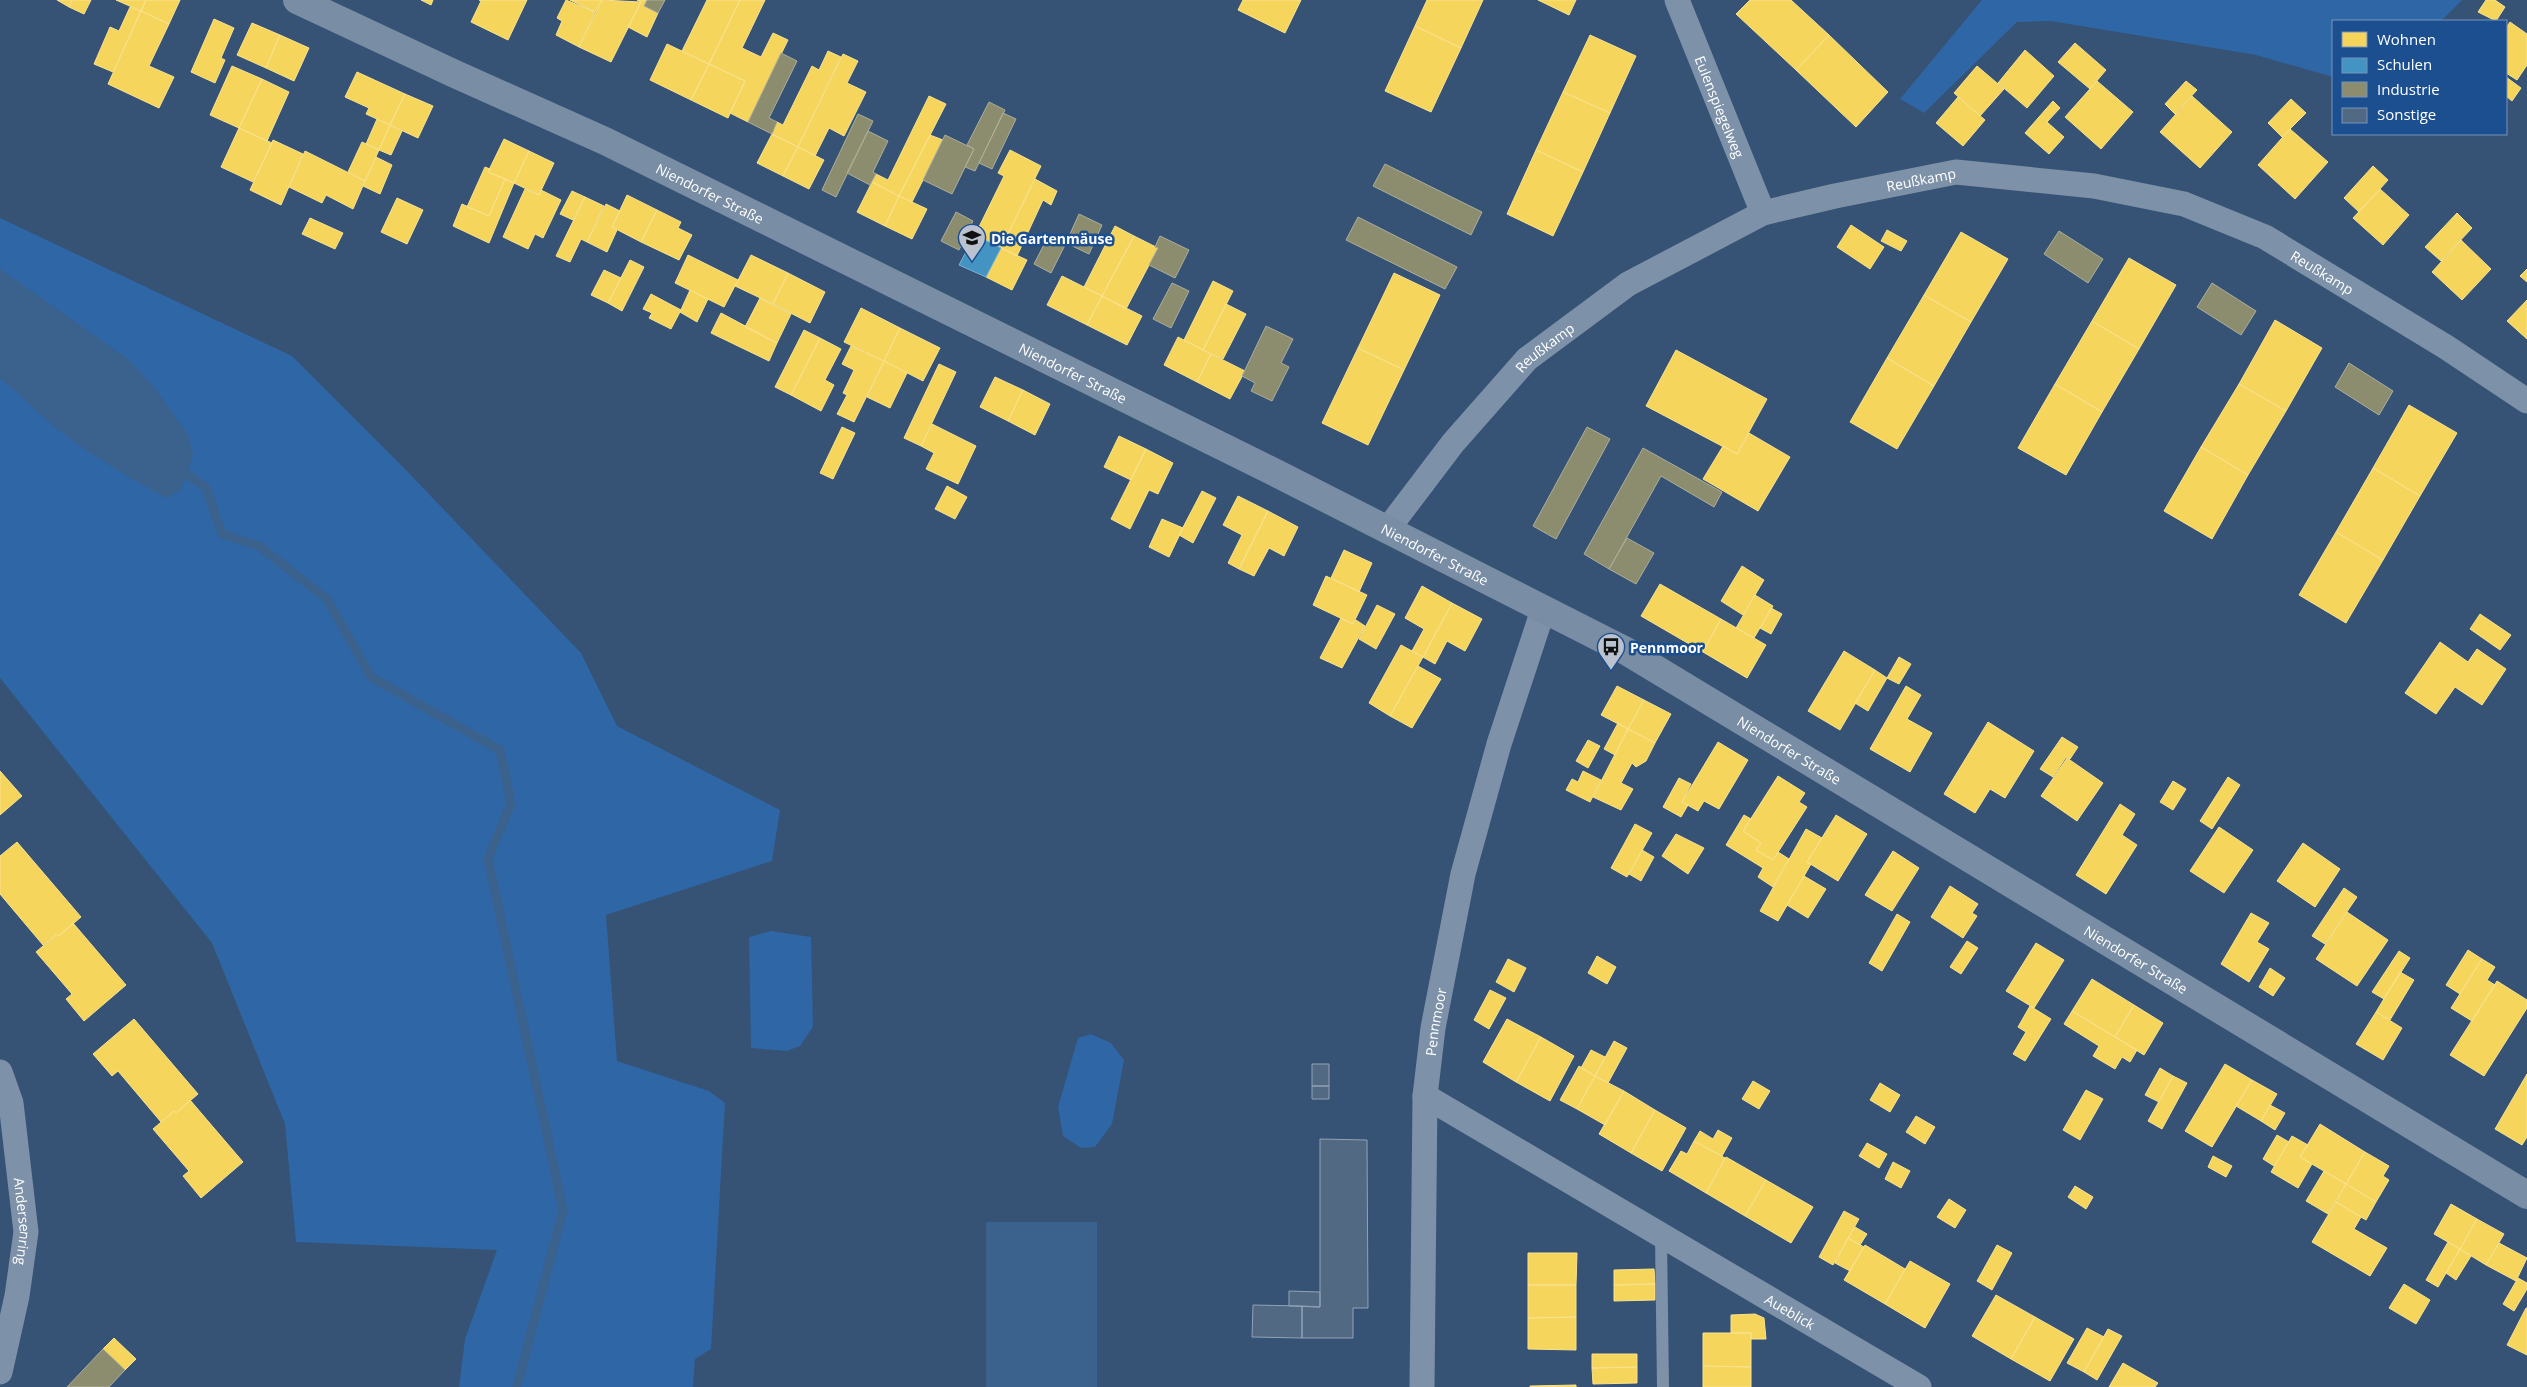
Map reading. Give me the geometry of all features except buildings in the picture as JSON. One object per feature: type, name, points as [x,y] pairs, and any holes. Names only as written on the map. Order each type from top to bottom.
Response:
[{"type":"main road","name":"Niendorfer Straße","points":[[298,0],[614,145],[1626,651],[2527,1195]]},
{"type":"street","name":"Eulenspiegelweg","points":[[1677,0],[1764,212]]},
{"type":"street","name":"Reußkamp","points":[[1387,530],[1454,443],[1527,359],[1628,284],[1764,212],[1956,172],[2094,186],[2184,204],[2264,237],[2446,347],[2527,401]]},
{"type":"street","name":"Pennmoor","points":[[1422,1387],[1425,1096],[1433,1028],[1463,874],[1499,744],[1543,610]]},
{"type":"street","name":"Andersenring","points":[[0,1072],[11,1103],[26,1232],[9,1297],[0,1372]]},
{"type":"street","name":"Aueblick","points":[[1425,1096],[1661,1237],[1919,1387]]},
{"type":"lane","points":[[1661,1237],[1663,1387]]},
{"type":"shaded area","points":[[1982,0],[2462,0],[2442,20],[2332,20],[2332,77],[2256,55],[2051,21],[2017,22],[1924,113],[1900,99]]},
{"type":"shaded area","points":[[0,218],[292,356],[405,469],[581,653],[617,726],[780,810],[772,861],[606,915],[617,1061],[709,1091],[725,1103],[711,1349],[695,1359],[693,1387],[459,1387],[465,1339],[497,1250],[296,1242],[285,1124],[212,943],[0,678]]},
{"type":"shaded area","points":[[0,269],[129,360],[156,389],[189,437],[193,455],[181,490],[166,498],[112,467],[61,432],[0,379]]},
{"type":"shaded area","points":[[771,931],[811,937],[813,1027],[800,1046],[787,1051],[751,1048],[749,937]]},
{"type":"shaded area","points":[[1091,1034],[1111,1043],[1124,1060],[1112,1124],[1095,1147],[1081,1148],[1063,1136],[1058,1107],[1078,1038]]},
{"type":"shaded area","points":[[986,1222],[1097,1222],[1097,1387],[986,1387]]},
{"type":"waterway","points":[[187,474],[206,488],[222,534],[259,546],[327,599],[371,677],[500,750],[511,803],[488,859],[563,1210],[517,1387]]},
{"type":"place","name":"Die Gartenmäuse","points":[[972,262]]},
{"type":"place","name":"Pennmoor","points":[[1611,671]]}]
